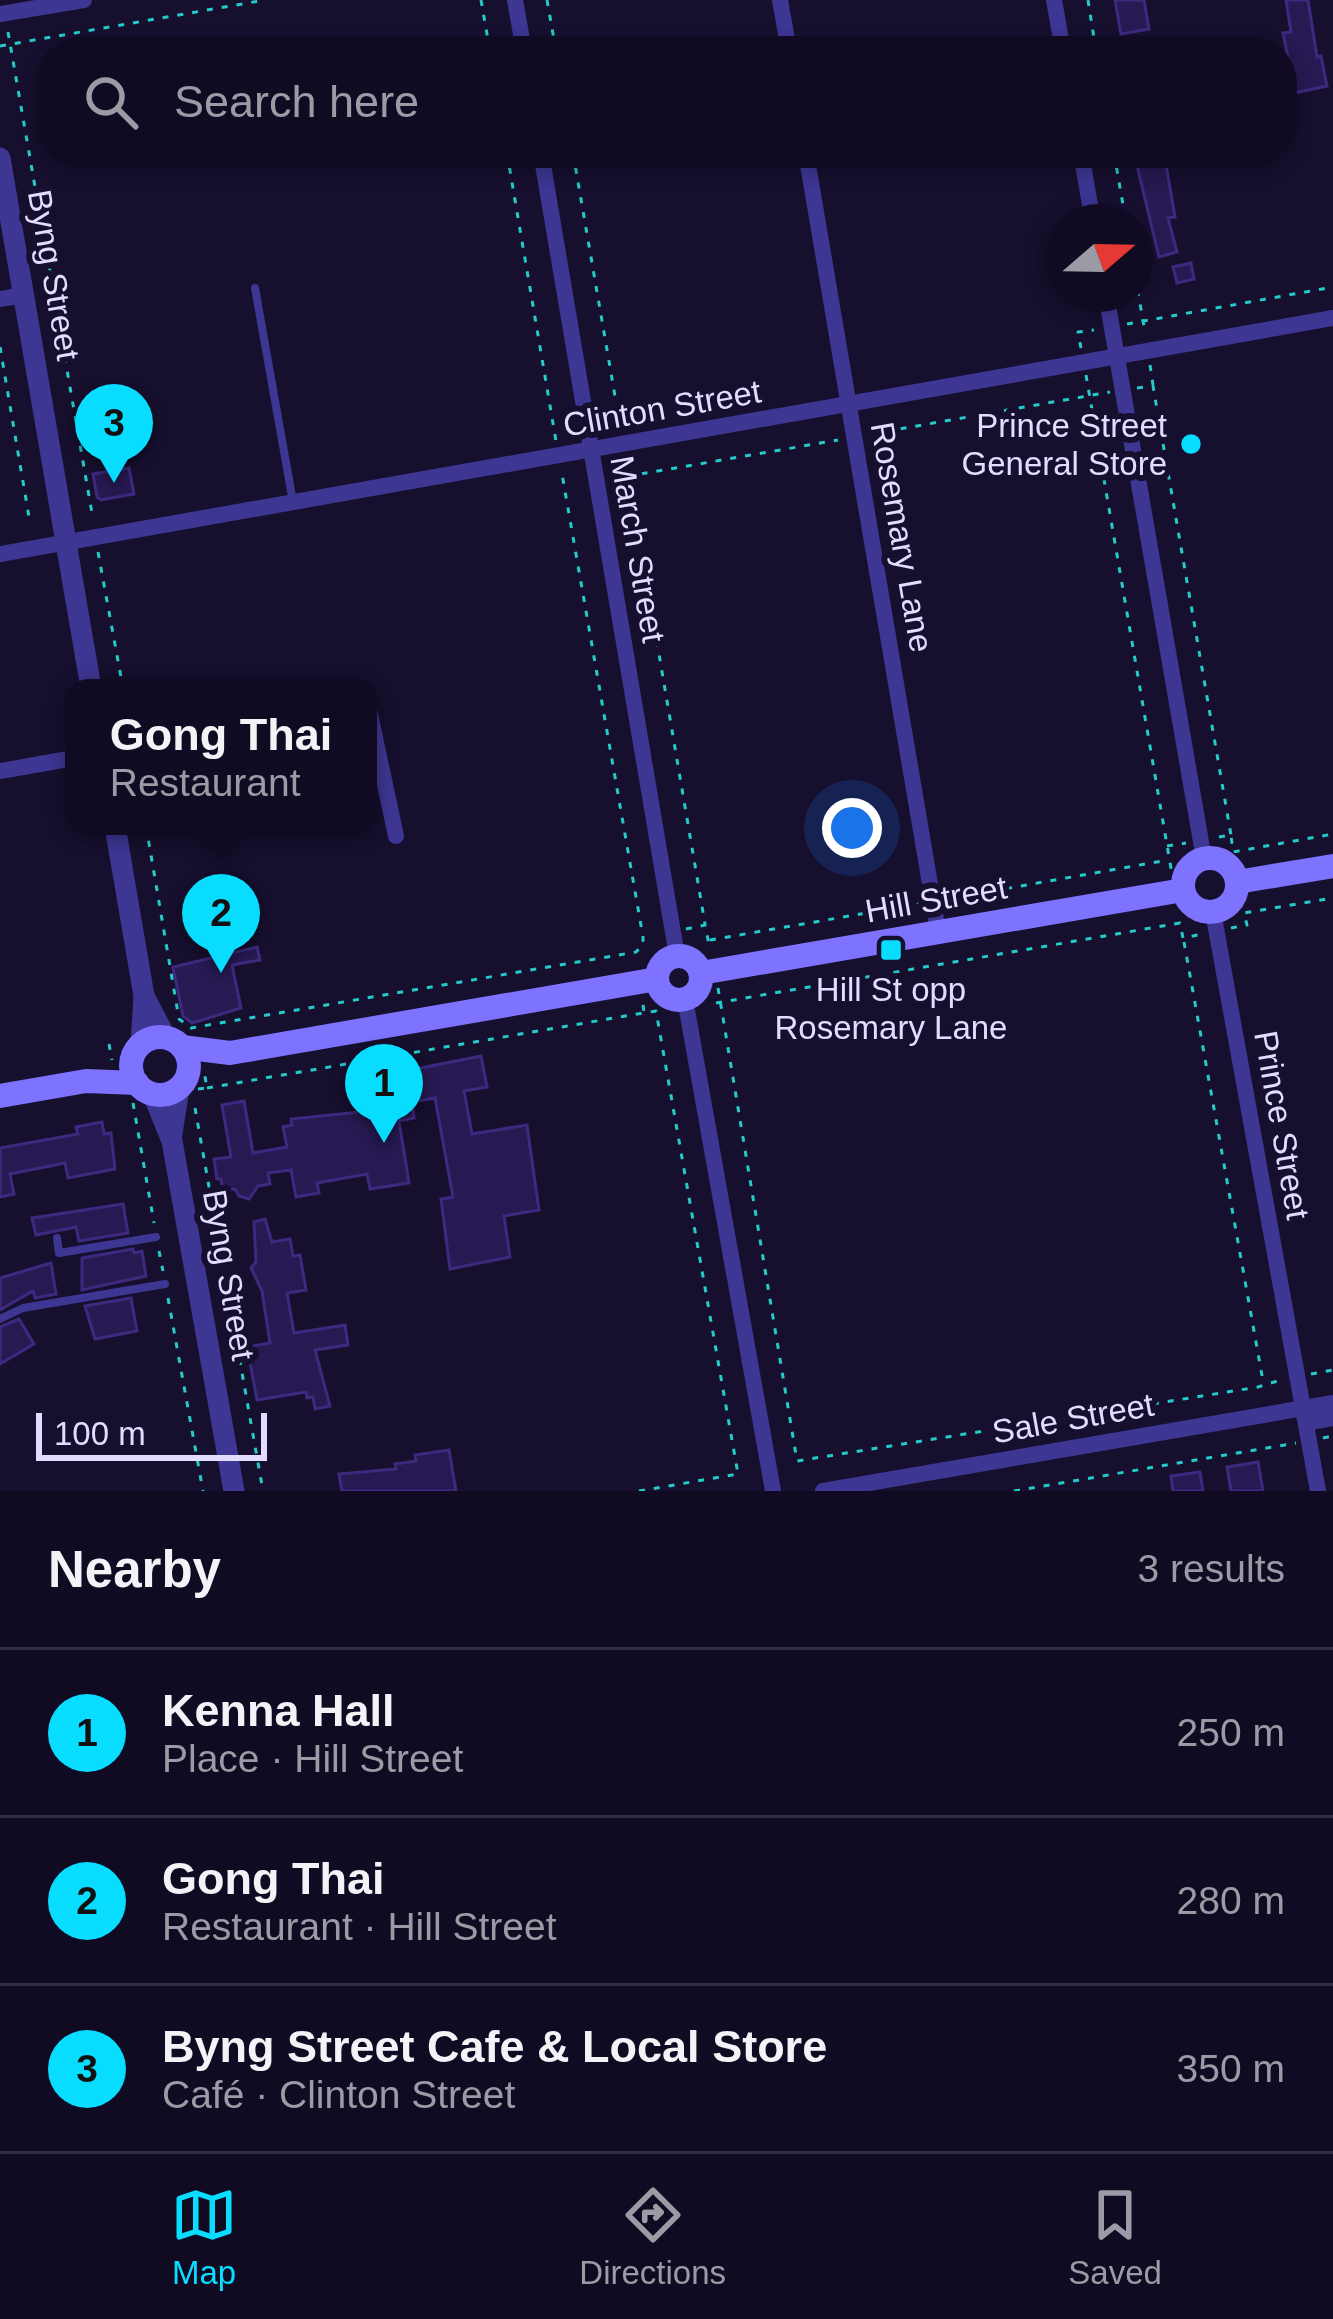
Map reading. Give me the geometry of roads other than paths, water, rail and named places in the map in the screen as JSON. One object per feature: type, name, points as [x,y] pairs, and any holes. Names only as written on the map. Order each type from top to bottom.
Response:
[{"type":"main road","points":[[1204,859],[1226,863],[1237,882],[1232,902],[1215,921],[1179,891],[1187,870],[1204,859]]},
{"type":"main road","points":[[1237,882],[1333,866]]},
{"type":"main road","name":"Hill Street","points":[[708,973],[1179,891]]},
{"type":"main road","points":[[0,1096],[86,1081],[152,1061],[230,1053],[649,981],[675,944],[708,973],[685,999],[670,998],[649,981]]},
{"type":"main road","points":[[192,1089],[230,1053]]},
{"type":"main road","points":[[152,1061],[192,1089]]},
{"type":"main road","points":[[152,1061],[192,1089]]},
{"type":"street","points":[[3,14],[84,0]]},
{"type":"street","points":[[515,0],[521,36]]},
{"type":"street","points":[[780,0],[786,36]]},
{"type":"street","points":[[1054,0],[1060,36]]},
{"type":"street","name":"Byng Street","points":[[0,158],[89,679]]},
{"type":"street","name":"March Street","points":[[544,168],[675,944]]},
{"type":"street","name":"Rosemary Lane","points":[[809,168],[938,931]]},
{"type":"street","points":[[1084,168],[1091,204]]},
{"type":"street","points":[[0,299],[23,295]]},
{"type":"street","points":[[1109,312],[1204,859]]},
{"type":"street","name":"Clinton Street","points":[[0,554],[1333,318]]},
{"type":"street","points":[[377,747],[396,836]]},
{"type":"street","points":[[0,771],[65,760]]},
{"type":"street","name":"Byng Street","points":[[117,835],[152,1061],[172,1141],[233,1491]]},
{"type":"street","name":"Prince Street","points":[[1215,921],[1318,1491]]},
{"type":"street","points":[[685,999],[773,1491]]},
{"type":"street","name":"Byng Street","points":[[172,1141],[192,1089]]},
{"type":"street","name":"Sale Street","points":[[1306,1424],[1333,1403]]},
{"type":"street","name":"Sale Street","points":[[823,1491],[1333,1418]]},
{"type":"lane","points":[[255,288],[293,503]]},
{"type":"lane","points":[[57,1238],[59,1253],[157,1237]]},
{"type":"lane","points":[[0,1319],[23,1308],[165,1284]]},
{"type":"place","name":"Prince Street General Store","points":[[1191,444]]},
{"type":"place","name":"Byng Street Cafe & Local Store","points":[[114,483]]},
{"type":"place","name":"Hill St opp Rosemary Lane","points":[[891,950]]},
{"type":"place","name":"Gong Thai","points":[[221,973]]},
{"type":"place","name":"Kenna Hall","points":[[384,1143]]}]
